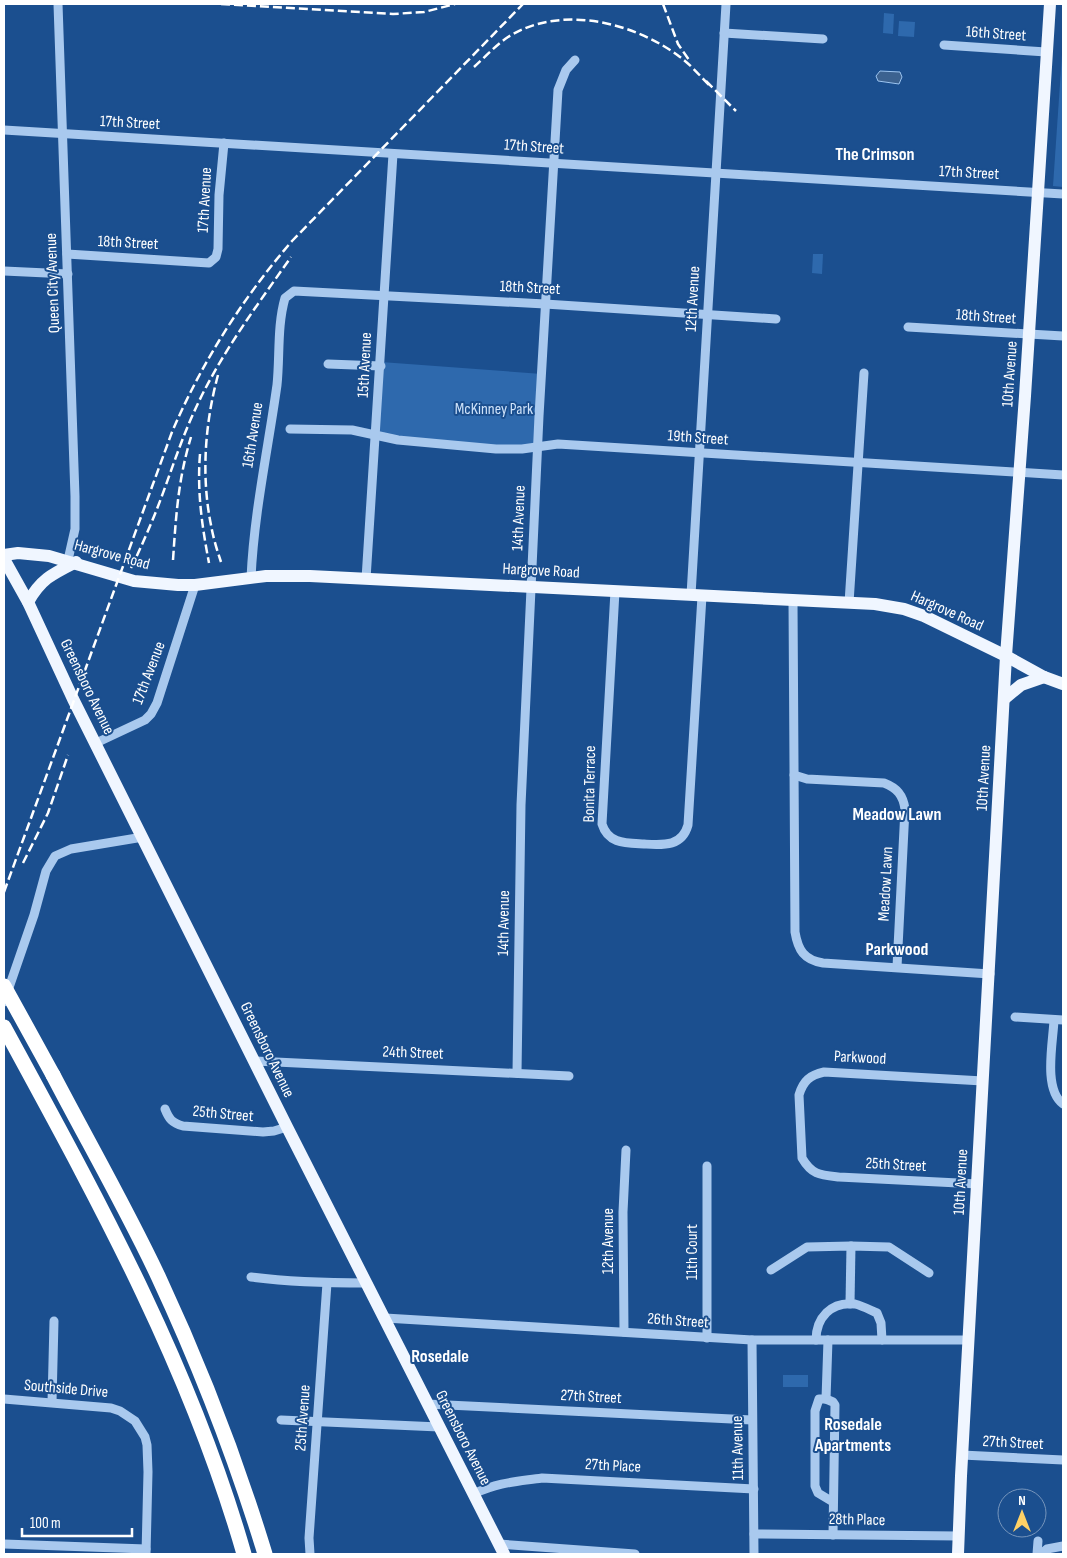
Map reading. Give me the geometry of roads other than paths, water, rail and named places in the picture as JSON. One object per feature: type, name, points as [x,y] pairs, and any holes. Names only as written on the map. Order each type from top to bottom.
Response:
[{"type":"highway","points":[[4,986],[129,1218],[176,1314],[235,1463],[265,1554]]},
{"type":"highway","points":[[4,1027],[121,1246],[160,1326],[210,1450],[244,1554]]},
{"type":"main road","name":"10th Avenue","points":[[958,1554],[1006,656],[1020,472],[1050,4]]},
{"type":"main road","name":"Hargrove Road","points":[[4,557],[14,553],[30,553],[72,561],[134,581],[195,586],[275,576],[366,578],[875,604],[910,611],[1006,656],[1044,677],[1063,684]]},
{"type":"main road","name":"Greensboro Avenue","points":[[4,557],[287,1127],[385,1318],[472,1494],[502,1549]]},
{"type":"main road","points":[[28,602],[39,584],[72,561]]},
{"type":"main road","points":[[1004,699],[1020,686],[1044,677]]},
{"type":"street","name":"Queen City Avenue","points":[[58,4],[75,516],[72,561]]},
{"type":"street","name":"12th Avenue","points":[[696,596],[699,453],[726,4]]},
{"type":"street","points":[[724,33],[823,39]]},
{"type":"street","name":"16th Street","points":[[944,45],[1046,52]]},
{"type":"street","name":"14th Avenue","points":[[517,1073],[521,805],[545,304],[558,90],[566,70],[575,60]]},
{"type":"street","name":"17th Street","points":[[4,130],[1063,194]]},
{"type":"street","name":"17th Avenue","points":[[216,258],[224,143]]},
{"type":"street","name":"15th Avenue","points":[[366,578],[394,154]]},
{"type":"street","name":"18th Street","points":[[67,254],[209,262],[216,258]]},
{"type":"street","points":[[4,271],[68,274]]},
{"type":"street","name":"18th Street","points":[[285,298],[294,291],[545,304],[776,319]]},
{"type":"street","name":"16th Avenue","points":[[251,578],[257,508],[276,385],[281,315],[285,298]]},
{"type":"street","name":"18th Street","points":[[908,327],[1063,336]]},
{"type":"street","points":[[328,364],[381,366]]},
{"type":"street","points":[[849,603],[864,373]]},
{"type":"street","name":"19th Street","points":[[290,429],[352,430],[376,436],[496,449],[558,444],[1063,475]]},
{"type":"street","name":"17th Avenue","points":[[96,743],[138,723],[151,714],[195,586]]},
{"type":"street","name":"Bonita Terrace","points":[[615,591],[602,824],[605,832],[616,841],[655,845],[668,845],[677,842],[684,835],[688,825],[696,596]]},
{"type":"street","points":[[793,601],[795,932],[800,950],[806,957],[814,961],[990,974]]},
{"type":"street","name":"Meadow Lawn","points":[[794,775],[807,779],[884,783],[892,786],[899,792],[903,800],[904,809],[896,967]]},
{"type":"street","points":[[4,1002],[34,915],[46,872],[55,856],[71,849],[142,837]]},
{"type":"street","points":[[1015,1017],[1059,1020],[1050,1079],[1055,1096],[1063,1104]]},
{"type":"street","name":"24th Street","points":[[255,1061],[569,1076]]},
{"type":"street","name":"Parkwood","points":[[813,1172],[806,1166],[802,1158],[799,1095],[807,1079],[815,1074],[833,1071],[983,1081]]},
{"type":"street","name":"25th Street","points":[[164,1109],[174,1124],[183,1126],[263,1132],[287,1127]]},
{"type":"street","name":"12th Avenue","points":[[624,1332],[623,1212],[626,1150]]},
{"type":"street","name":"11th Court","points":[[707,1166],[707,1338]]},
{"type":"street","name":"25th Street","points":[[813,1172],[839,1177],[978,1184]]},
{"type":"street","points":[[771,1270],[807,1247],[850,1246],[889,1247],[929,1272]]},
{"type":"street","points":[[850,1246],[850,1304]]},
{"type":"street","points":[[251,1277],[286,1281],[366,1283]]},
{"type":"street","name":"25th Avenue","points":[[310,1554],[309,1538],[327,1283]]},
{"type":"street","points":[[816,1340],[817,1325],[826,1311],[840,1305],[850,1304],[877,1314],[881,1323],[882,1340]]},
{"type":"street","name":"26th Street","points":[[385,1318],[752,1340],[969,1340]]},
{"type":"street","points":[[52,1402],[54,1321]]},
{"type":"street","name":"11th Avenue","points":[[752,1340],[754,1554]]},
{"type":"street","points":[[826,1399],[828,1340]]},
{"type":"street","name":"Southside Drive","points":[[4,1399],[111,1408],[128,1415],[145,1436],[148,1454],[146,1551]]},
{"type":"street","points":[[832,1535],[833,1502],[835,1405],[826,1399],[819,1399],[815,1411],[815,1486],[818,1493],[833,1502]]},
{"type":"street","name":"27th Street","points":[[427,1404],[752,1420]]},
{"type":"street","points":[[281,1420],[317,1420],[439,1427]]},
{"type":"street","name":"27th Street","points":[[962,1456],[1063,1460]]},
{"type":"street","name":"27th Place","points":[[472,1494],[490,1486],[507,1482],[542,1478],[754,1489]]},
{"type":"street","name":"28th Place","points":[[754,1534],[959,1536]]},
{"type":"street","points":[[1037,1554],[1038,1541]]},
{"type":"street","points":[[4,1544],[146,1551]]},
{"type":"street","points":[[1042,1554],[1047,1549],[1063,1546]]},
{"type":"street","points":[[502,1549],[635,1554]]},
{"type":"railway","points":[[221,4],[393,14],[424,12],[455,4]]},
{"type":"railway","points":[[4,892],[172,432],[196,381],[224,332],[256,285],[292,241],[523,4]]},
{"type":"railway","points":[[663,4],[678,44],[689,60]]},
{"type":"railway","points":[[474,67],[508,37],[528,27],[550,21],[573,20],[596,22],[641,34],[680,57],[710,86]]},
{"type":"railway","points":[[706,81],[736,111]]},
{"type":"railway","points":[[131,568],[156,512],[188,426],[204,391],[239,332],[291,257]]},
{"type":"railway","points":[[218,375],[207,431],[205,469],[208,506],[221,562]]},
{"type":"railway","points":[[173,560],[180,483],[191,437]]},
{"type":"railway","points":[[200,454],[199,482],[201,509],[209,563]]},
{"type":"railway","points":[[23,863],[48,813],[68,755]]},
{"type":"district","name":"The Crimson","points":[[875,154]]},
{"type":"district","name":"Meadow Lawn","points":[[897,814]]},
{"type":"district","name":"Parkwood","points":[[897,949]]},
{"type":"district","name":"Rosedale","points":[[440,1356]]},
{"type":"district","name":"Rosedale Apartments","points":[[853,1434]]},
{"type":"park label","name":"McKinney Park","points":[[494,409]]}]
